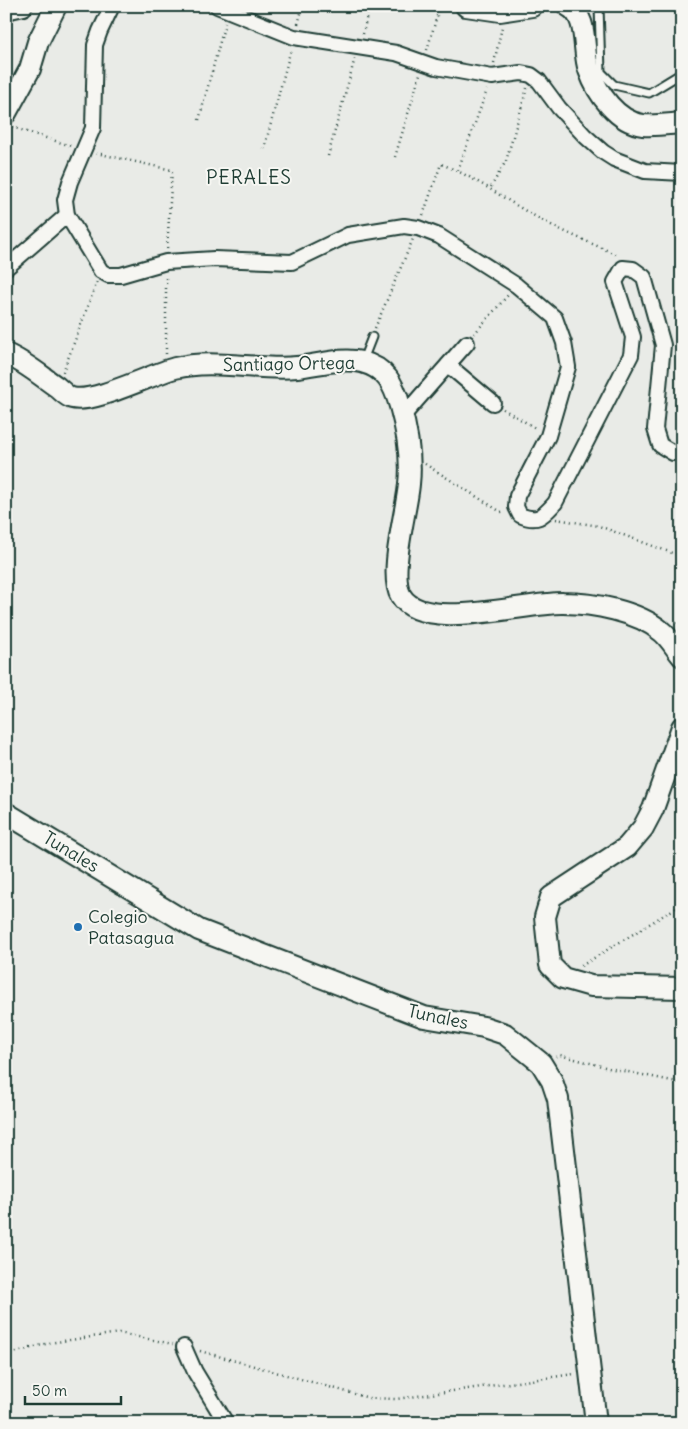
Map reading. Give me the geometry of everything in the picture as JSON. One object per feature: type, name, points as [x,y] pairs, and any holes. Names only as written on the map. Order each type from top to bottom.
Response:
[{"type":"street","points":[[6,113],[30,69],[38,42],[56,6]]},
{"type":"street","points":[[112,6],[95,45],[93,128],[70,182],[65,200],[67,215],[101,271],[108,275],[121,275],[166,262],[214,259],[292,262],[348,236],[404,226],[418,228],[439,236],[516,285],[555,318],[564,343],[568,367],[548,436],[516,496],[516,507],[520,514],[529,519],[542,517],[555,503],[631,355],[633,337],[614,282],[623,268],[633,269],[644,276],[663,345],[655,429],[660,445],[673,452],[682,453]]},
{"type":"street","points":[[466,6],[485,10],[505,10],[532,6]]},
{"type":"street","points":[[568,6],[574,9],[581,21],[588,68],[615,112],[642,125],[682,124]]},
{"type":"street","points":[[6,12],[24,8]]},
{"type":"street","points":[[223,9],[294,37],[396,53],[436,67],[492,77],[521,73],[531,74],[539,81],[559,108],[603,152],[614,159],[645,171],[682,173]]},
{"type":"street","points":[[6,268],[67,215]]},
{"type":"street","points":[[403,416],[467,343]]},
{"type":"street","name":"Santiago Ortega","points":[[6,354],[17,359],[72,398],[88,399],[176,368],[201,365],[289,368],[344,360],[362,362],[378,370],[394,384],[403,416],[410,456],[409,484],[396,569],[400,595],[415,609],[454,616],[527,605],[563,603],[603,606],[634,616],[662,631],[682,656]]},
{"type":"street","points":[[448,364],[493,403]]},
{"type":"street","points":[[682,728],[653,809],[643,828],[628,847],[550,897],[545,917],[550,965],[563,978],[591,986],[682,988]]},
{"type":"street","name":"Tunales","points":[[6,813],[199,930],[424,1017],[484,1027],[504,1034],[540,1063],[552,1081],[558,1099],[596,1423]]},
{"type":"street","points":[[184,1347],[195,1372],[226,1423]]},
{"type":"lane","points":[[598,6],[601,72],[614,85],[649,93],[682,73]]},
{"type":"lane","points":[[362,362],[372,337]]},
{"type":"path","points":[[264,149],[303,6]]},
{"type":"path","points":[[328,156],[363,36],[369,6]]},
{"type":"path","points":[[395,157],[440,6]]},
{"type":"path","points":[[199,120],[223,9]]},
{"type":"path","points":[[458,170],[492,77],[505,10]]},
{"type":"path","points":[[491,187],[506,161],[531,74]]},
{"type":"path","points":[[6,125],[84,150],[172,170]]},
{"type":"path","points":[[372,337],[418,228],[441,164],[458,170],[491,187],[532,215],[614,254],[623,268]]},
{"type":"path","points":[[57,388],[101,271]]},
{"type":"path","points":[[467,343],[516,285]]},
{"type":"path","points":[[493,403],[548,436]]},
{"type":"path","points":[[410,456],[500,512],[516,507]]},
{"type":"path","points":[[542,517],[599,526],[672,553],[682,553]]},
{"type":"path","points":[[563,978],[682,904]]},
{"type":"path","points":[[540,1063],[560,1055],[609,1068],[682,1083]]},
{"type":"path","points":[[6,1355],[49,1343],[119,1333],[184,1347],[369,1398],[396,1399],[590,1371]]},
{"type":"place","name":"Colegio Patasagua","points":[[78,927]]},
{"type":"district","name":"PERALES","points":[[249,177]]}]
